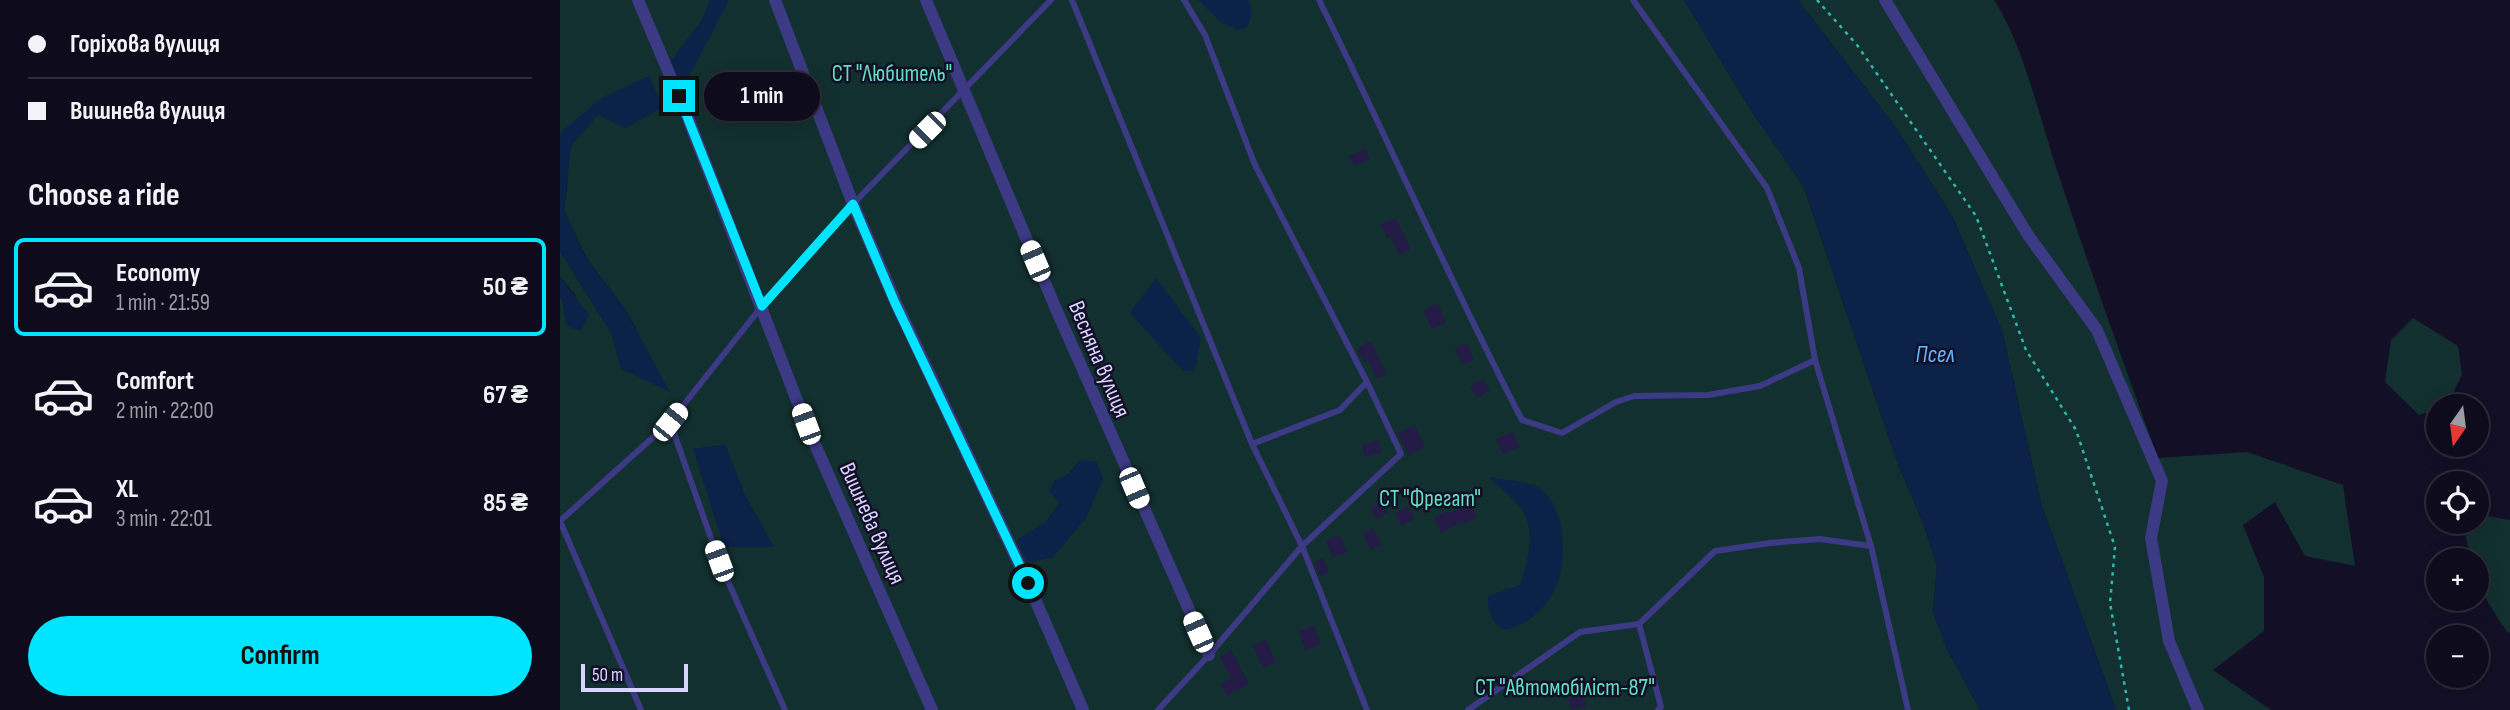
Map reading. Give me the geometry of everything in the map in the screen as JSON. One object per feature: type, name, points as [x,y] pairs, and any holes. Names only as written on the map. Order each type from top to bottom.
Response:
[{"type":"street","name":"Вишнева вулиця","points":[[638,0],[688,118],[806,424],[932,710]]},
{"type":"street","points":[[775,0],[853,204],[895,303],[1028,583],[1083,710]]},
{"type":"street","name":"Весняна вулиця","points":[[926,0],[963,93],[1209,655]]},
{"type":"street","points":[[1885,0],[2028,235],[2097,330],[2162,481],[2151,538],[2169,641],[2198,710]]},
{"type":"lane","points":[[641,710],[560,521],[670,422],[762,306],[853,204],[1051,0]]},
{"type":"lane","points":[[1072,0],[1252,444],[1301,546],[1367,710]]},
{"type":"lane","points":[[1158,710],[1209,655],[1301,546],[1401,454],[1367,382],[1255,165],[1205,35],[1184,0]]},
{"type":"lane","points":[[1319,0],[1373,108],[1475,330],[1522,420],[1562,433],[1616,402],[1634,396],[1709,395],[1760,386],[1815,360]]},
{"type":"lane","points":[[1633,0],[1767,188],[1799,268],[1815,360],[1871,546],[1908,710]]},
{"type":"lane","points":[[1252,444],[1340,410],[1367,382]]},
{"type":"lane","points":[[670,422],[719,561],[785,710]]},
{"type":"lane","points":[[1468,710],[1580,632],[1639,624],[1715,551],[1820,538],[1871,546]]},
{"type":"lane","points":[[1639,624],[1661,707],[1658,710]]},
{"type":"path","points":[[1816,0],[1857,45],[1976,216],[2026,350],[2076,430],[2115,547],[2110,603],[2129,710]]},
{"type":"green space","points":[[560,0],[1684,0],[1752,112],[1803,185],[1898,464],[1924,525],[1937,567],[1933,611],[1946,647],[1980,710],[560,710],[560,298],[576,296],[560,277],[560,251],[612,334],[621,369],[636,328],[587,259],[564,211],[568,177],[560,160]],"holes":[[[725,445],[743,491],[694,449]],[[1080,460],[1052,558],[1017,540],[1046,522],[1060,502],[1054,481],[1068,475]]]},
{"type":"green space","points":[[1798,0],[1994,0],[2014,38],[2030,82],[2081,242],[2158,458],[2247,452],[2343,485],[2355,566],[2305,556],[2275,502],[2243,525],[2264,577],[2264,631],[2213,670],[2271,710],[2116,710],[2041,503],[2002,331],[1952,216],[1897,129]]},
{"type":"green space","points":[[2413,318],[2458,346],[2462,374],[2453,394],[2426,394],[2426,413],[2419,415],[2385,382],[2391,340]]},
{"type":"green space","points":[[2489,516],[2510,520],[2508,633],[2489,603],[2489,548],[2468,548],[2465,534],[2489,534]]},
{"type":"water","points":[[710,0],[729,0],[679,96],[667,66],[701,21]]},
{"type":"water","points":[[1198,0],[1248,0],[1252,10],[1250,21],[1246,28],[1237,30],[1221,22]]},
{"type":"water","name":"Псел","points":[[1684,0],[1798,0],[1897,129],[1952,216],[2002,331],[2041,503],[2116,710],[1980,710],[1946,647],[1933,611],[1937,567],[1924,525],[1898,464],[1803,185],[1752,112]]},
{"type":"water","points":[[649,76],[663,108],[625,128],[598,115],[571,146],[564,211],[587,259],[625,309],[670,392],[621,369],[612,334],[560,251],[560,133],[601,98]]},
{"type":"water","points":[[560,277],[589,315],[581,331],[566,326],[560,298]]},
{"type":"water","points":[[1156,278],[1201,338],[1195,370],[1183,371],[1130,313]]},
{"type":"water","points":[[725,445],[743,491],[774,547],[724,547],[693,449]]},
{"type":"water","points":[[1080,460],[1097,462],[1103,479],[1086,518],[1052,558],[1027,562],[1017,540],[1046,522],[1060,502],[1049,492],[1054,481],[1068,475]]},
{"type":"water","points":[[1488,477],[1537,487],[1547,495],[1554,506],[1562,535],[1559,580],[1550,598],[1526,621],[1504,630],[1491,615],[1488,596],[1520,585],[1530,536],[1521,508]]},
{"type":"building","points":[[1365,149],[1370,159],[1354,166],[1349,156]]},
{"type":"building","points":[[1396,218],[1411,250],[1399,255],[1391,236],[1387,238],[1381,224]]},
{"type":"building","points":[[1438,304],[1446,323],[1432,329],[1423,310]]},
{"type":"building","points":[[1370,341],[1387,374],[1376,378],[1368,360],[1365,362],[1357,349]]},
{"type":"building","points":[[1466,343],[1474,360],[1462,365],[1455,348]]},
{"type":"building","points":[[1483,379],[1490,390],[1477,398],[1470,387]]},
{"type":"building","points":[[1415,425],[1425,447],[1408,455],[1398,433]]},
{"type":"building","points":[[1513,432],[1519,447],[1503,454],[1496,439]]},
{"type":"building","points":[[1378,440],[1381,453],[1365,457],[1362,445]]},
{"type":"building","points":[[1383,503],[1387,513],[1375,519],[1371,507]]},
{"type":"building","points":[[1472,504],[1477,518],[1465,523],[1464,521],[1441,533],[1434,518],[1449,510],[1450,513]]},
{"type":"building","points":[[1408,506],[1415,518],[1402,526],[1395,514]]},
{"type":"building","points":[[1373,529],[1382,544],[1371,550],[1363,534]]},
{"type":"building","points":[[1340,535],[1347,552],[1333,558],[1326,541]]},
{"type":"building","points":[[1323,558],[1329,572],[1320,577],[1314,562]]},
{"type":"building","points":[[1314,626],[1321,644],[1305,650],[1299,631]]},
{"type":"building","points":[[1266,640],[1276,662],[1263,668],[1253,645]]},
{"type":"building","points":[[1231,650],[1249,684],[1227,696],[1221,684],[1231,678],[1220,657]]},
{"type":"building","points":[[1582,694],[1587,706],[1572,710],[1568,699]]},
{"type":"route","points":[[679,96],[762,306],[853,204],[895,303],[1028,583]]},
{"type":"park label","name":"СТ \"Любитель\"","points":[[892,73]]},
{"type":"park label","name":"СТ \"Фрегат\"","points":[[1430,498]]},
{"type":"park label","name":"СТ \"Автомобiлiст-87\"","points":[[1565,687]]}]
